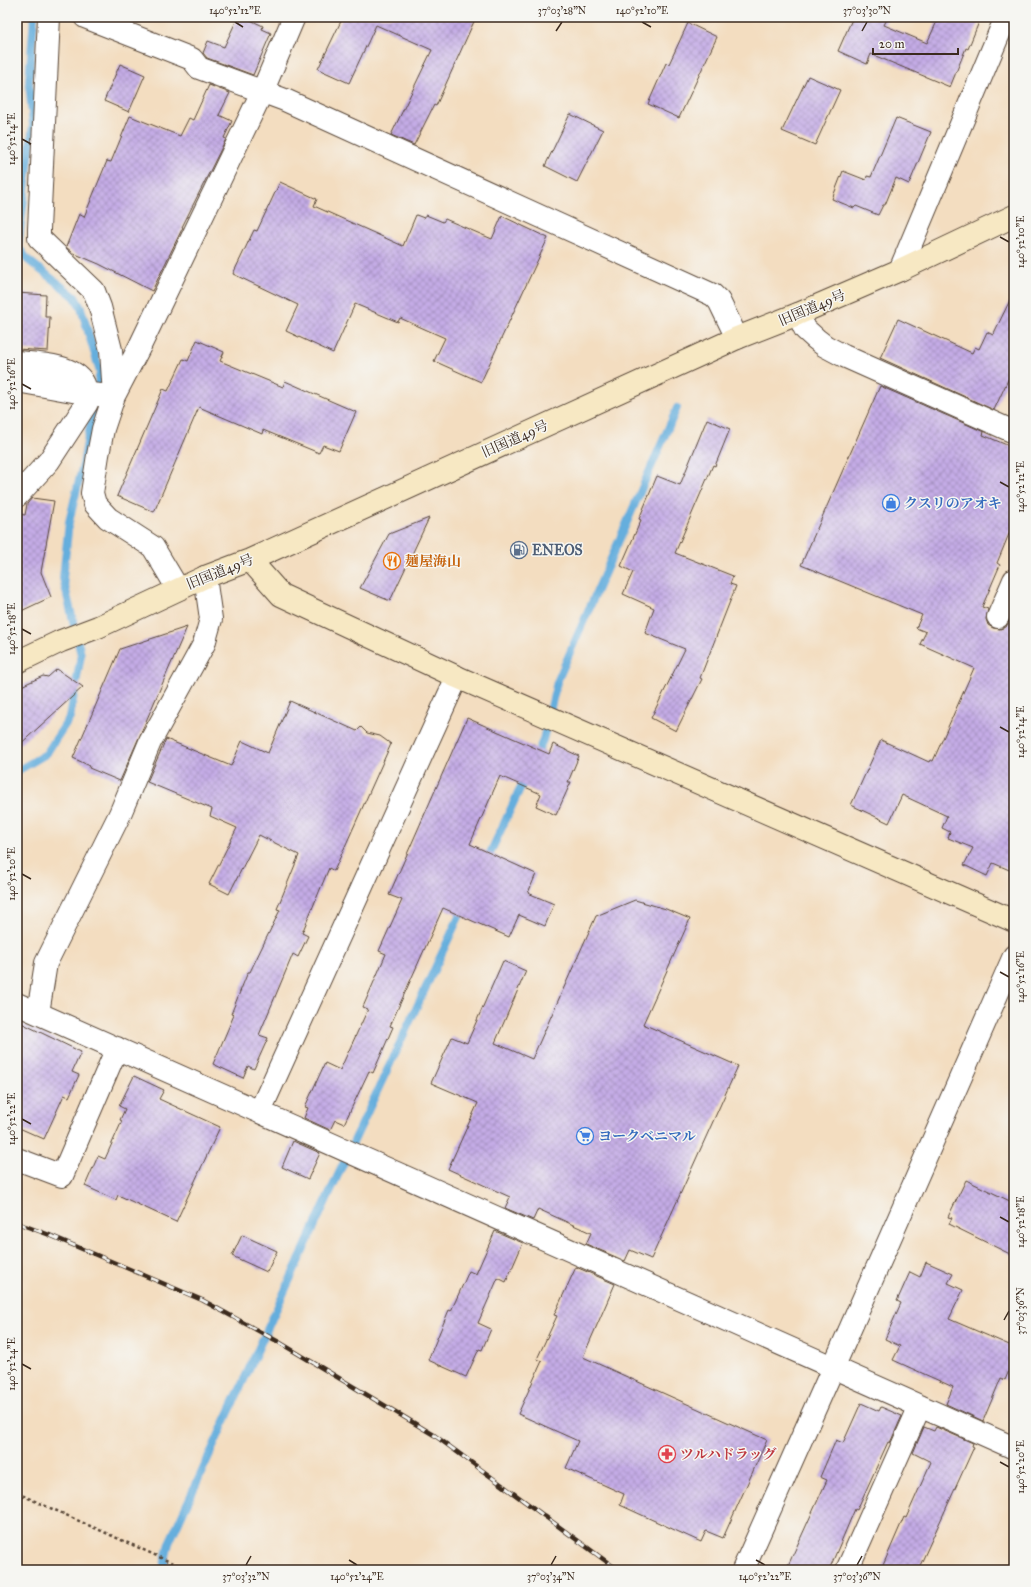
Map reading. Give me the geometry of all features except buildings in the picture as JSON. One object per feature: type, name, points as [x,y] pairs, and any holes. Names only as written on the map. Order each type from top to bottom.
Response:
[{"type":"street","points":[[49,17],[39,229],[40,238],[94,291],[100,307],[111,350],[112,396]]},
{"type":"street","points":[[85,17],[192,59],[199,68],[263,90],[713,294],[719,301],[737,338]]},
{"type":"street","points":[[178,589],[153,547],[108,518],[94,504],[92,493],[103,429],[112,396],[140,346],[263,90],[294,17]]},
{"type":"street","points":[[900,270],[1006,17]]},
{"type":"street","name":"旧国道49号","points":[[17,662],[61,641],[98,627],[205,577],[250,560],[737,338],[798,314],[900,270],[1014,216]]},
{"type":"street","points":[[798,314],[805,329],[825,346],[844,356],[1014,432]]},
{"type":"street","points":[[17,362],[62,368],[77,375],[84,383],[88,393],[87,404],[49,461],[17,496]]},
{"type":"street","points":[[17,381],[112,396]]},
{"type":"street","points":[[250,560],[281,595],[457,677],[1014,921]]},
{"type":"street","points":[[38,1013],[46,963],[120,814],[150,742],[204,644],[211,619],[205,577]]},
{"type":"street","points":[[998,617],[1014,580]]},
{"type":"street","points":[[260,1111],[457,677]]},
{"type":"street","points":[[743,1570],[834,1368],[1014,956]]},
{"type":"street","points":[[17,1004],[1014,1448]]},
{"type":"street","points":[[17,1159],[62,1176],[117,1048]]},
{"type":"street","points":[[847,1570],[920,1406]]},
{"type":"path","points":[[17,1492],[188,1570]]},
{"type":"waterway","points":[[34,17],[29,82],[33,125],[18,247],[28,260],[75,297],[81,308],[100,372],[96,394]]},
{"type":"waterway","points":[[17,771],[46,754],[70,717],[81,655],[63,578],[69,522],[83,464],[94,405]]},
{"type":"waterway","points":[[535,759],[543,740],[557,682],[677,408]]},
{"type":"waterway","points":[[486,862],[526,776]]},
{"type":"waterway","points":[[163,1570],[169,1543],[338,1175],[464,906]]},
{"type":"railway","points":[[17,1223],[47,1234],[202,1300],[277,1341],[434,1435],[618,1570]]},
{"type":"place","name":"クスリのアオキ","points":[[891,503]]},
{"type":"place","name":"ENEOS","points":[[519,550]]},
{"type":"place","name":"麺屋海山","points":[[392,561]]},
{"type":"place","name":"ヨークベニマル","points":[[585,1136]]},
{"type":"place","name":"ツルハドラッグ","points":[[667,1454]]}]
